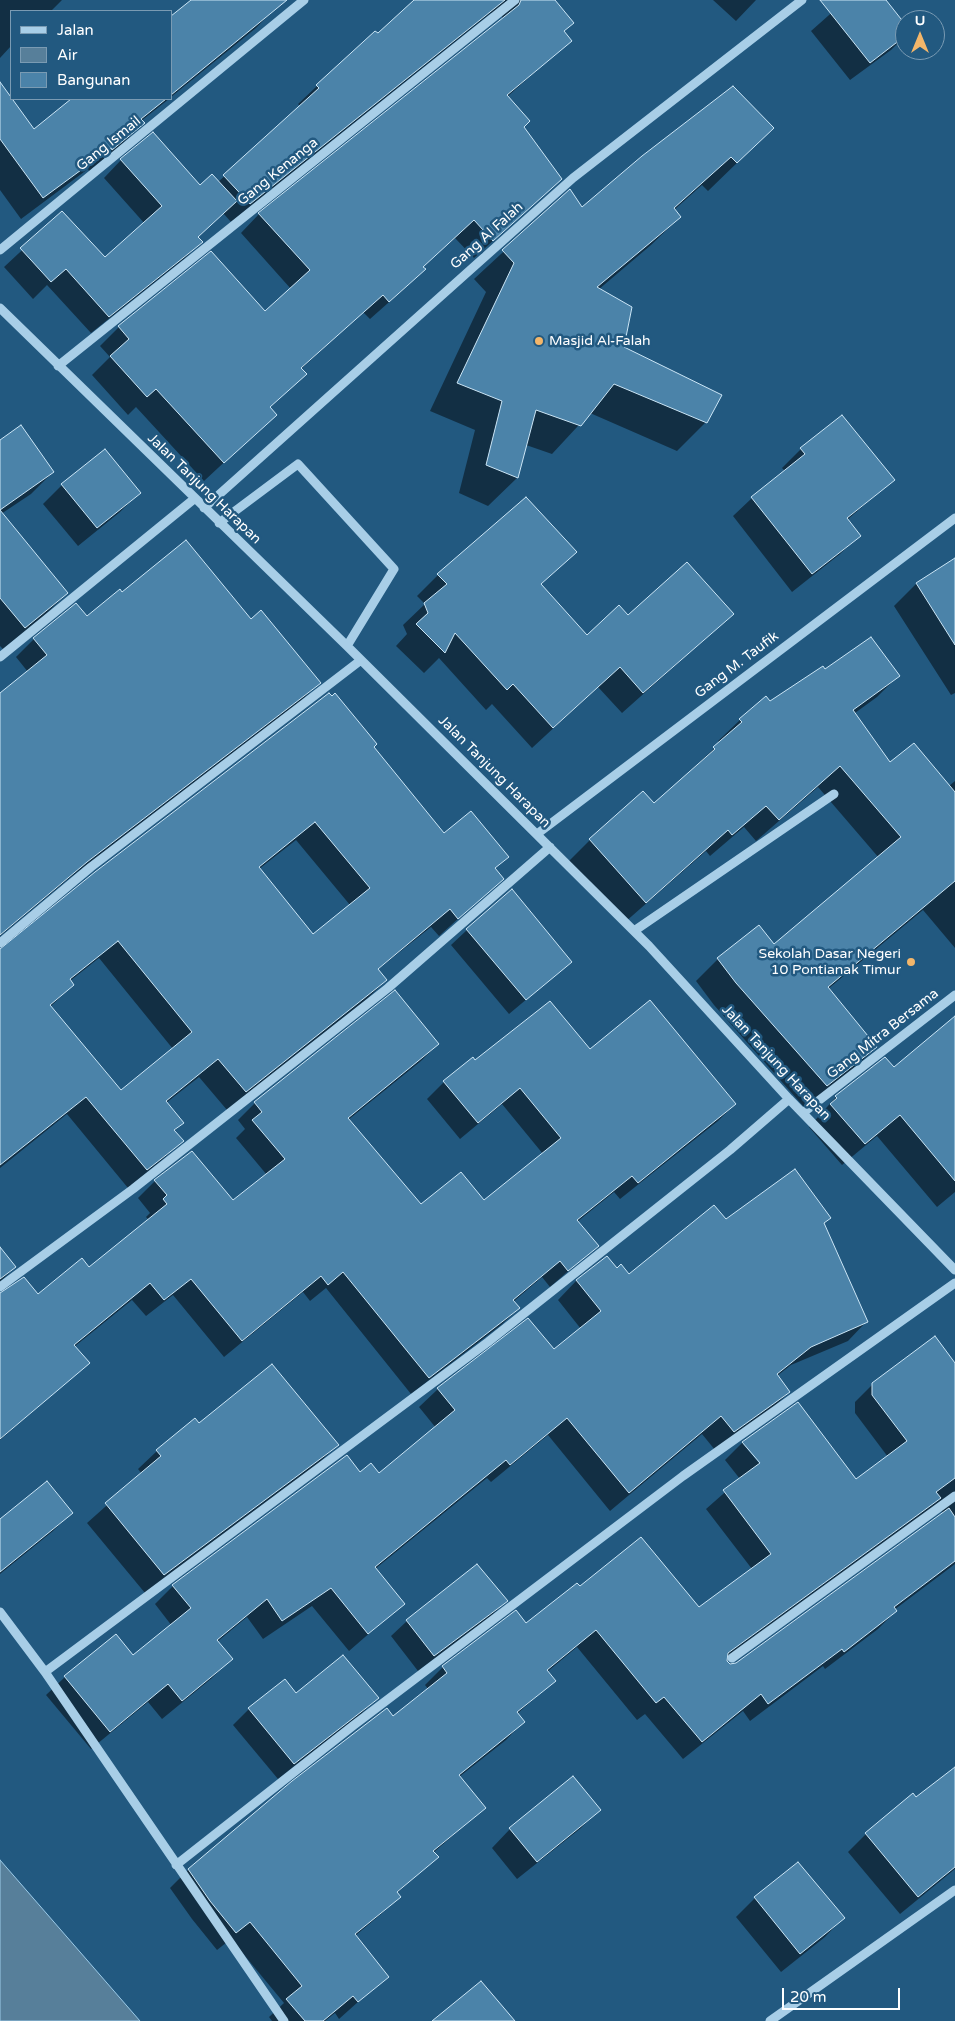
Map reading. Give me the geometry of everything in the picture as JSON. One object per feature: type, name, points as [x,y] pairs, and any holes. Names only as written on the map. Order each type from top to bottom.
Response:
[{"type":"street","name":"Gang Ismail","points":[[0,250],[304,0]]},
{"type":"street","name":"Gang Kenanga","points":[[58,366],[515,0]]},
{"type":"street","name":"Gang Al Falah","points":[[204,508],[574,178],[802,0]]},
{"type":"street","name":"Jalan Tanjung Harapan","points":[[0,308],[347,646],[634,931],[789,1100],[804,1112],[955,1270]]},
{"type":"street","points":[[219,523],[298,464],[394,569],[347,646]]},
{"type":"street","points":[[0,658],[194,498]]},
{"type":"street","name":"Gang M. Taufik","points":[[537,834],[955,518]]},
{"type":"street","points":[[0,943],[91,867],[361,660]]},
{"type":"street","points":[[634,931],[834,794]]},
{"type":"street","points":[[0,1287],[140,1183],[380,994],[550,847]]},
{"type":"street","name":"Gang Mitra Bersama","points":[[804,1112],[955,995]]},
{"type":"street","points":[[45,1672],[488,1342],[730,1150],[789,1100]]},
{"type":"street","points":[[176,1865],[354,1725],[683,1476],[955,1283]]},
{"type":"street","points":[[732,1658],[955,1496]]},
{"type":"street","points":[[0,1612],[45,1672],[284,2021]]},
{"type":"street","points":[[770,2021],[955,1890]]},
{"type":"water","points":[[0,1860],[140,2021],[0,2021]]},
{"type":"building","points":[[191,0],[287,0],[172,94],[172,15]]},
{"type":"building","points":[[414,0],[505,0],[250,204],[223,175],[319,88],[316,85],[375,31],[378,33]]},
{"type":"building","points":[[521,0],[555,0],[574,23],[564,31],[572,41],[507,95],[530,121],[524,127],[562,179],[493,241],[474,220],[423,267],[426,269],[389,302],[383,295],[301,368],[307,374],[270,407],[277,415],[224,463],[156,389],[147,397],[110,356],[129,339],[118,326],[211,251],[265,311],[310,270],[258,213],[519,5]]},
{"type":"building","points":[[820,0],[886,0],[895,11],[895,44],[870,63]]},
{"type":"building","points":[[0,82],[10,96],[10,100],[13,100],[34,129],[70,100],[165,100],[141,119],[145,123],[112,150],[111,148],[43,198],[0,139]]},
{"type":"building","points":[[733,86],[774,128],[737,163],[731,157],[674,208],[681,217],[597,287],[632,307],[624,347],[722,395],[707,423],[614,384],[581,426],[536,410],[518,478],[486,465],[502,401],[457,383],[514,263],[502,250],[570,189],[582,207],[642,156]]},
{"type":"building","points":[[153,132],[200,185],[212,174],[237,201],[198,237],[203,242],[109,317],[66,269],[51,282],[20,248],[62,211],[105,257],[162,206],[120,159]]},
{"type":"building","points":[[842,415],[895,480],[847,518],[861,536],[812,574],[751,497],[805,454],[800,448]]},
{"type":"building","points":[[21,425],[54,472],[0,510],[0,440]]},
{"type":"building","points":[[105,449],[141,493],[97,528],[61,484]]},
{"type":"building","points":[[526,497],[577,552],[541,584],[587,635],[619,605],[628,615],[687,562],[734,614],[643,693],[620,667],[553,728],[513,684],[507,690],[455,633],[445,653],[416,624],[428,613],[424,603],[447,584],[437,574]]},
{"type":"building","points":[[0,510],[68,593],[25,628],[0,598]]},
{"type":"building","points":[[186,540],[251,619],[261,610],[321,683],[87,862],[0,935],[0,693],[47,655],[33,638],[76,603],[87,616],[120,589],[122,592]]},
{"type":"building","points":[[955,558],[955,645],[916,583]]},
{"type":"building","points":[[871,637],[900,676],[853,710],[890,762],[914,743],[955,792],[955,881],[828,987],[877,1047],[827,1086],[736,983],[717,958],[759,925],[774,944],[901,837],[840,766],[779,820],[766,806],[732,835],[728,830],[646,903],[589,839],[643,791],[654,803],[715,749],[713,747],[742,722],[739,719],[766,696],[770,701],[823,666],[825,669]]},
{"type":"building","points":[[329,693],[332,696],[335,693],[377,744],[374,747],[444,833],[471,811],[509,857],[495,868],[504,879],[458,919],[450,909],[378,969],[387,980],[246,1092],[218,1059],[166,1101],[184,1123],[174,1130],[184,1141],[147,1170],[86,1097],[0,1165],[0,949],[95,872]],"holes":[[[315,822],[370,888],[313,934],[259,867]],[[118,941],[192,1032],[121,1090],[50,1005],[74,985],[70,979]]]},
{"type":"building","points":[[512,889],[572,962],[526,1000],[466,929]]},
{"type":"building","points":[[395,990],[439,1044],[348,1118],[421,1204],[461,1172],[484,1200],[561,1138],[520,1088],[478,1123],[443,1081],[473,1057],[475,1060],[550,1001],[590,1049],[650,1000],[736,1104],[638,1183],[632,1176],[577,1220],[599,1246],[568,1271],[560,1261],[513,1300],[520,1308],[429,1378],[343,1272],[328,1285],[321,1276],[242,1341],[191,1279],[164,1300],[150,1283],[74,1345],[90,1363],[0,1439],[0,1293],[24,1277],[38,1294],[82,1258],[89,1267],[167,1204],[163,1199],[167,1195],[154,1180],[192,1151],[233,1200],[285,1159],[252,1120],[262,1112],[254,1102]]},
{"type":"building","points":[[955,1016],[955,1181],[900,1115],[865,1144],[830,1104],[837,1098],[835,1096],[885,1057],[894,1067]]},
{"type":"building","points":[[795,1169],[831,1218],[824,1223],[868,1322],[811,1347],[777,1374],[790,1392],[734,1432],[721,1416],[629,1493],[567,1418],[510,1465],[506,1460],[375,1567],[405,1604],[368,1634],[331,1588],[282,1621],[267,1599],[217,1640],[233,1659],[182,1701],[168,1684],[110,1732],[64,1676],[116,1634],[133,1655],[191,1608],[172,1585],[347,1455],[360,1472],[371,1463],[379,1473],[455,1410],[437,1388],[528,1318],[554,1349],[601,1311],[576,1280],[607,1256],[617,1268],[621,1264],[629,1274],[714,1205],[726,1219]]},
{"type":"building","points":[[0,1247],[16,1267],[0,1279]]},
{"type":"building","points":[[935,1336],[955,1363],[955,1478],[936,1492],[941,1498],[728,1653],[727,1661],[730,1664],[736,1663],[949,1508],[955,1517],[955,1561],[894,1607],[897,1611],[844,1652],[842,1649],[768,1704],[761,1694],[702,1742],[664,1697],[656,1703],[596,1630],[547,1670],[556,1681],[517,1712],[525,1722],[459,1775],[486,1808],[433,1851],[439,1857],[397,1892],[401,1897],[355,1934],[389,1977],[358,2002],[353,1996],[323,2021],[305,2021],[286,1999],[302,1986],[250,1922],[236,1933],[210,1901],[188,1869],[292,1781],[387,1708],[393,1716],[447,1673],[442,1666],[516,1610],[526,1623],[577,1583],[580,1586],[641,1537],[699,1607],[771,1554],[723,1490],[760,1463],[742,1442],[798,1402],[856,1479],[907,1441],[872,1395],[872,1383]]},
{"type":"building","points":[[272,1364],[339,1445],[164,1575],[105,1503],[161,1456],[156,1450],[195,1418],[199,1423]]},
{"type":"building","points":[[47,1481],[73,1513],[0,1572],[0,1519]]},
{"type":"building","points":[[477,1564],[508,1601],[434,1656],[406,1620]]},
{"type":"building","points":[[343,1655],[379,1698],[294,1764],[248,1708],[285,1679],[296,1693]]},
{"type":"building","points":[[955,1767],[955,1867],[918,1897],[865,1833],[913,1793],[916,1797]]},
{"type":"building","points":[[573,1776],[601,1810],[537,1862],[509,1828]]},
{"type":"building","points":[[798,1862],[845,1918],[800,1954],[754,1897]]},
{"type":"building","points":[[481,1981],[515,2021],[432,2021]]},
{"type":"place","name":"Masjid Al-Falah","points":[[539,341]]},
{"type":"place","name":"Sekolah Dasar Negeri 10 Pontianak Timur","points":[[911,962]]}]
